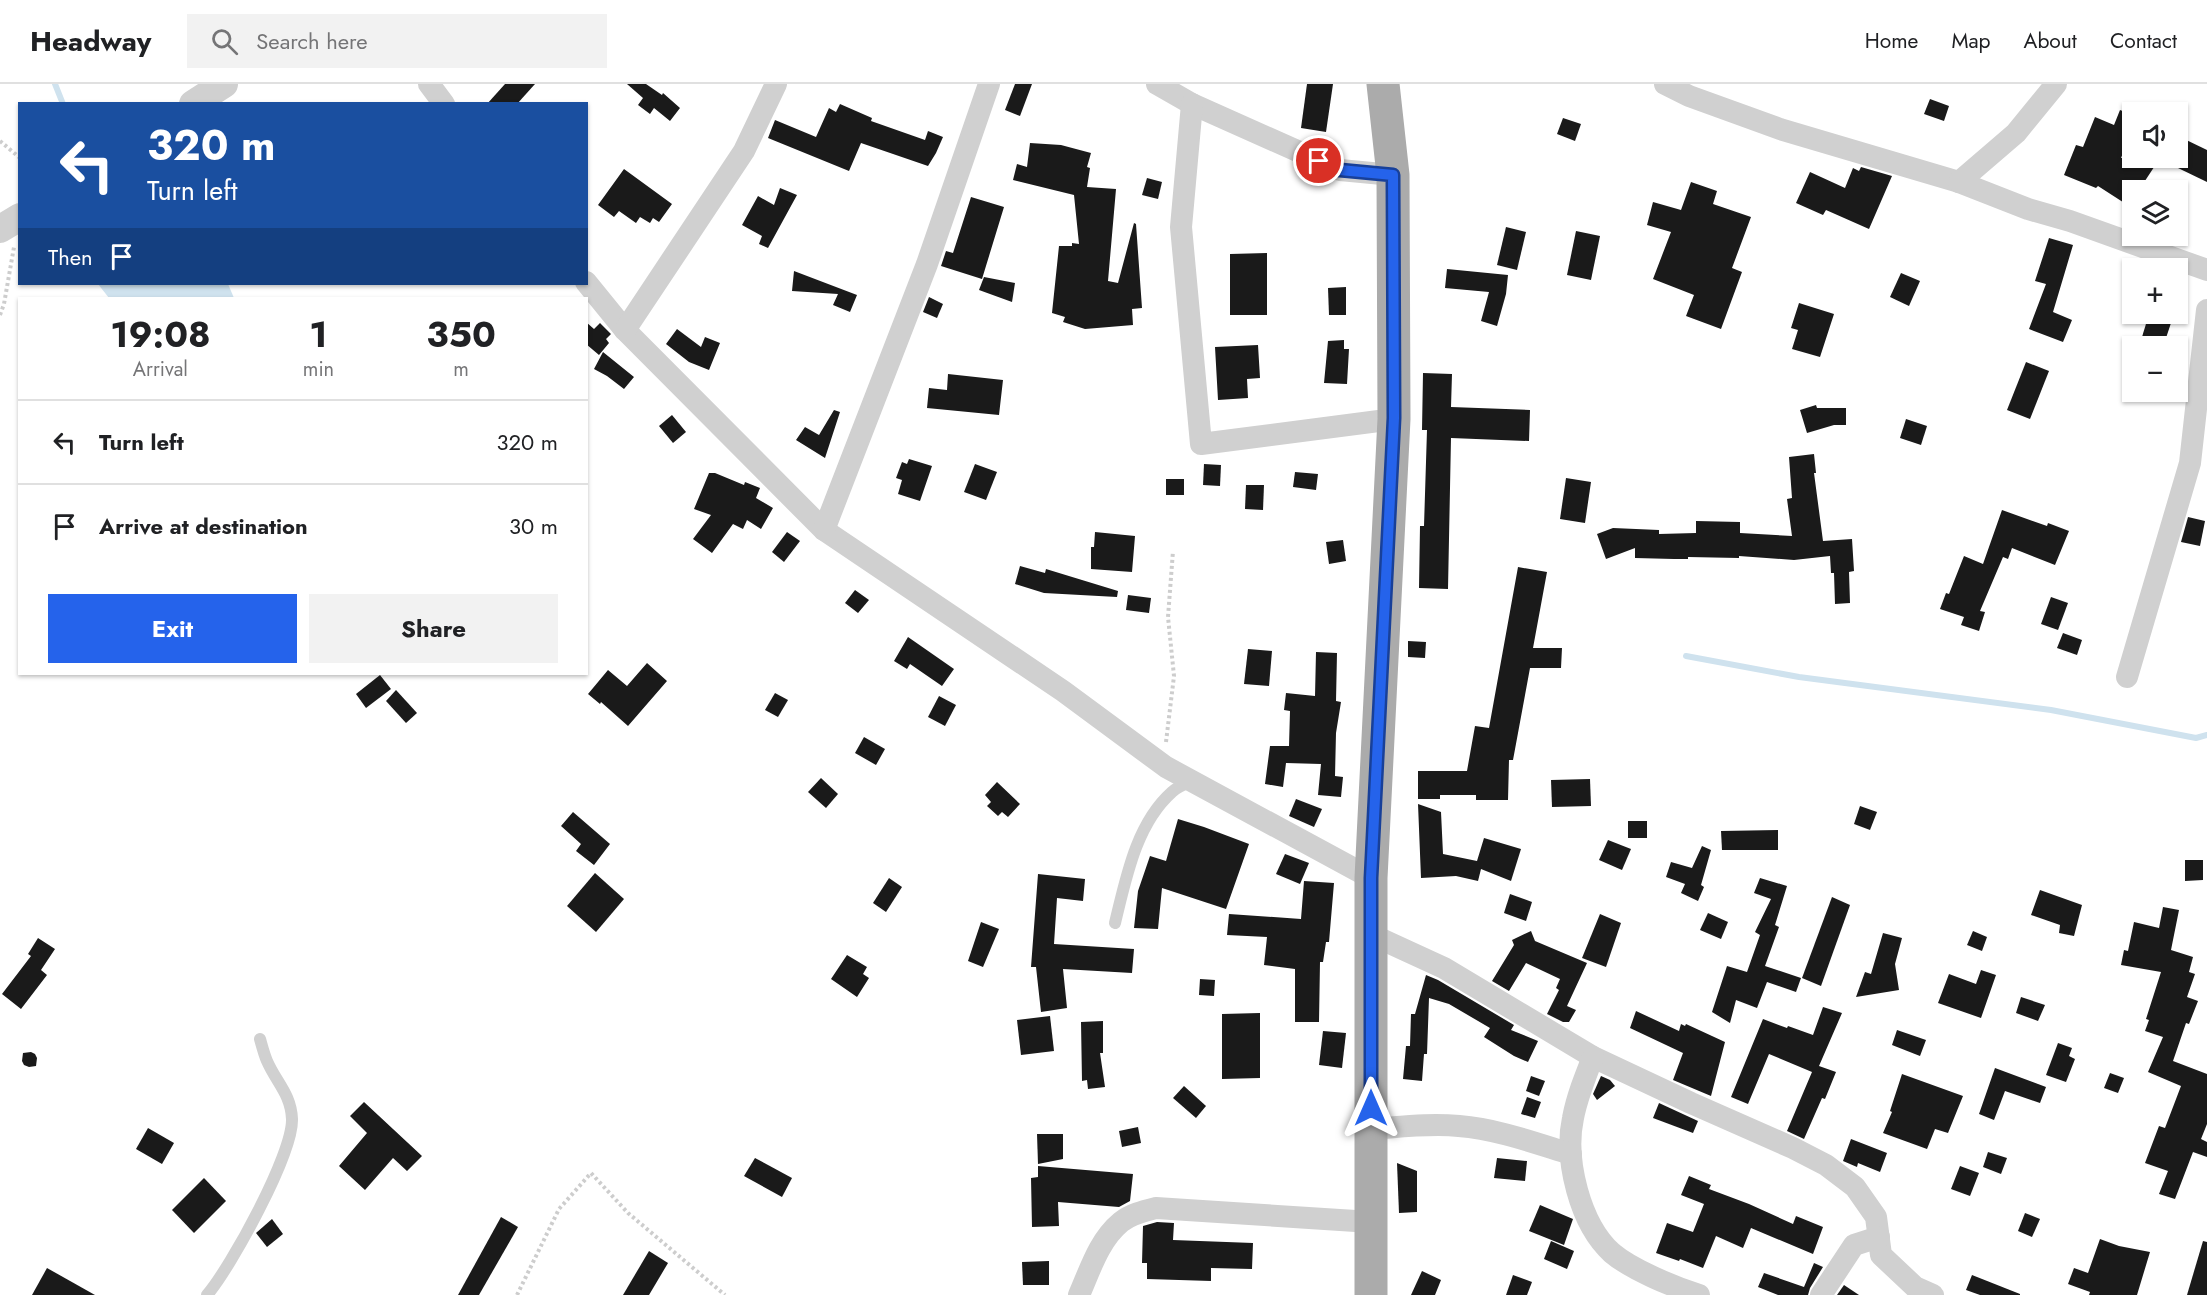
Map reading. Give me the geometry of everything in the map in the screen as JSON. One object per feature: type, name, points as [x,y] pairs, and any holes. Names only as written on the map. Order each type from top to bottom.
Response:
[{"type":"main road","points":[[1371,1295],[1371,878],[1394,418],[1393,175],[1383,84]]},
{"type":"street","points":[[196,102],[224,84]]},
{"type":"street","points":[[429,84],[442,102]]},
{"type":"street","points":[[625,330],[744,151],[776,84]]},
{"type":"street","points":[[825,531],[927,264],[989,84]]},
{"type":"street","points":[[1157,84],[1192,104],[1340,170],[1393,175]]},
{"type":"street","points":[[1665,84],[1689,96],[1780,129],[1959,182],[2028,209],[2070,221],[2207,270]]},
{"type":"street","points":[[1959,182],[2016,133],[2056,84]]},
{"type":"street","points":[[1192,104],[1180,226],[1201,444],[1394,418]]},
{"type":"street","points":[[0,229],[18,218]]},
{"type":"street","points":[[588,284],[625,330],[825,531],[1063,691],[1166,767],[1371,878]]},
{"type":"street","points":[[2127,677],[2190,463],[2207,310]]},
{"type":"street","points":[[1370,934],[1444,968],[1593,1057],[1826,1165],[1855,1186],[1876,1217],[1881,1255],[1915,1287],[1933,1295]]},
{"type":"street","points":[[1593,1057],[1581,1087],[1572,1120],[1571,1154],[1582,1211],[1594,1234],[1613,1254],[1644,1272],[1699,1295]]},
{"type":"street","points":[[1371,1130],[1416,1125],[1460,1126],[1517,1137],[1571,1154]]},
{"type":"street","points":[[1079,1295],[1093,1261],[1107,1237],[1121,1222],[1135,1214],[1156,1208],[1371,1222]]},
{"type":"street","points":[[1821,1295],[1854,1245],[1879,1237]]},
{"type":"lane","points":[[1115,923],[1136,849],[1148,823],[1173,790],[1192,781]]},
{"type":"lane","points":[[207,1295],[218,1282],[261,1204],[283,1157],[292,1120],[285,1090],[267,1062],[260,1039]]},
{"type":"path","points":[[0,141],[18,156]]},
{"type":"path","points":[[0,315],[4,304],[18,223]]},
{"type":"path","points":[[1166,767],[1166,737],[1174,676],[1168,617],[1173,550]]},
{"type":"path","points":[[517,1295],[559,1209],[591,1173],[628,1213],[725,1295]]},
{"type":"water","points":[[99,285],[228,285],[234,297],[108,297]]},
{"type":"building","points":[[505,84],[535,84],[519,102],[489,102]]},
{"type":"building","points":[[627,84],[646,84],[662,95],[663,93],[680,108],[670,121],[654,108],[650,114],[638,105],[643,98]]},
{"type":"building","points":[[1015,84],[1032,84],[1020,116],[1005,110]]},
{"type":"building","points":[[1307,84],[1333,84],[1326,132],[1301,128]]},
{"type":"building","points":[[1930,99],[1949,106],[1944,121],[1924,114]]},
{"type":"building","points":[[840,104],[872,118],[871,121],[925,140],[928,131],[943,137],[928,166],[861,143],[849,171],[768,138],[775,120],[816,137],[829,108],[836,112]]},
{"type":"building","points":[[2120,110],[2122,111],[2122,168],[2153,168],[2146,180],[2122,180],[2122,201],[2098,186],[2096,188],[2064,175],[2076,145],[2083,147],[2095,117],[2114,125]]},
{"type":"building","points":[[1563,118],[1581,124],[1575,141],[1557,134]]},
{"type":"building","points":[[2188,141],[2207,150],[2207,182],[2178,168],[2188,168]]},
{"type":"building","points":[[1030,143],[1061,145],[1091,153],[1087,167],[1090,168],[1087,187],[1116,189],[1108,281],[1118,283],[1134,223],[1136,224],[1142,308],[1132,309],[1133,325],[1085,329],[1063,322],[1065,317],[1052,313],[1059,246],[1079,244],[1074,195],[1013,180],[1017,164],[1027,167]]},
{"type":"building","points":[[1861,167],[1892,176],[1869,229],[1826,210],[1823,215],[1796,203],[1810,172],[1845,188],[1853,168],[1859,171]]},
{"type":"building","points":[[624,169],[672,204],[659,222],[653,218],[650,223],[640,217],[636,223],[619,211],[614,217],[598,205]]},
{"type":"building","points":[[1147,178],[1162,182],[1158,199],[1142,195]]},
{"type":"building","points":[[1691,182],[1717,191],[1713,204],[1751,217],[1732,268],[1742,272],[1721,329],[1686,316],[1694,295],[1653,279],[1671,232],[1647,225],[1653,202],[1681,210]]},
{"type":"building","points":[[780,188],[797,195],[768,248],[759,244],[762,236],[742,225],[758,196],[774,205]]},
{"type":"building","points":[[971,197],[1004,207],[982,279],[941,266],[946,251],[953,253]]},
{"type":"building","points":[[1506,227],[1526,232],[1517,270],[1497,265]]},
{"type":"building","points":[[1576,231],[1600,236],[1591,280],[1567,275]]},
{"type":"building","points":[[2049,238],[2073,245],[2053,312],[2072,320],[2063,342],[2029,329],[2046,284],[2035,281]]},
{"type":"building","points":[[1267,253],[1267,315],[1230,315],[1230,254]]},
{"type":"building","points":[[1447,269],[1508,275],[1506,294],[1497,326],[1481,321],[1489,292],[1445,288]]},
{"type":"building","points":[[794,271],[857,295],[850,312],[833,305],[838,294],[792,291]]},
{"type":"building","points":[[1901,273],[1920,281],[1909,306],[1890,297]]},
{"type":"building","points":[[984,277],[1015,283],[1012,302],[979,290]]},
{"type":"building","points":[[1346,287],[1346,315],[1329,315],[1328,288]]},
{"type":"building","points":[[929,297],[943,304],[937,318],[923,312]]},
{"type":"building","points":[[1799,303],[1834,314],[1820,357],[1792,349],[1798,330],[1791,328]]},
{"type":"building","points":[[600,323],[611,334],[606,339],[609,343],[599,355],[588,346],[588,324],[594,329]]},
{"type":"building","points":[[2146,324],[2171,324],[2167,336],[2142,336]]},
{"type":"building","points":[[677,329],[701,347],[705,337],[720,343],[709,370],[689,362],[666,344]]},
{"type":"building","points":[[1344,340],[1344,349],[1349,349],[1347,384],[1324,383],[1328,341]]},
{"type":"building","points":[[1258,345],[1260,378],[1247,379],[1248,398],[1218,400],[1215,347]]},
{"type":"building","points":[[603,352],[634,377],[624,389],[594,369]]},
{"type":"building","points":[[2026,362],[2049,371],[2030,419],[2007,410]]},
{"type":"building","points":[[1423,373],[1452,374],[1451,407],[1530,410],[1529,441],[1451,438],[1448,589],[1419,588],[1420,526],[1424,526],[1427,430],[1422,430]]},
{"type":"building","points":[[948,374],[1003,380],[999,415],[927,408],[929,388],[947,390]]},
{"type":"building","points":[[1816,405],[1817,408],[1846,408],[1846,425],[1834,425],[1807,433],[1800,410]]},
{"type":"building","points":[[834,410],[840,412],[825,458],[796,440],[805,427],[819,435]]},
{"type":"building","points":[[672,415],[686,432],[673,443],[659,426]]},
{"type":"building","points":[[1906,419],[1927,426],[1921,445],[1900,438]]},
{"type":"building","points":[[1814,454],[1816,473],[1814,473],[1823,541],[1852,539],[1854,571],[1849,572],[1850,603],[1835,604],[1834,573],[1831,573],[1830,556],[1794,560],[1739,556],[1739,558],[1688,557],[1688,559],[1635,558],[1635,548],[1606,559],[1597,534],[1613,528],[1659,530],[1659,534],[1696,533],[1696,521],[1740,522],[1740,533],[1792,536],[1787,499],[1792,498],[1789,457]]},
{"type":"building","points":[[909,459],[932,466],[920,501],[898,494],[902,480],[896,478],[902,462],[907,464]]},
{"type":"building","points":[[975,464],[997,472],[986,500],[964,492]]},
{"type":"building","points":[[1204,464],[1221,465],[1220,486],[1203,485]]},
{"type":"building","points":[[1295,472],[1318,474],[1316,490],[1293,487]]},
{"type":"building","points":[[709,473],[760,488],[756,498],[773,508],[761,529],[747,520],[743,529],[733,524],[712,553],[693,539],[711,515],[694,509]]},
{"type":"building","points":[[1566,478],[1591,482],[1585,523],[1560,519]]},
{"type":"building","points":[[1166,479],[1184,479],[1184,495],[1166,495]]},
{"type":"building","points":[[1246,485],[1264,485],[1263,510],[1245,509]]},
{"type":"building","points":[[2002,510],[2047,526],[2048,523],[2069,531],[2055,565],[2012,548],[2008,559],[2003,557],[1980,611],[1985,612],[1979,631],[1961,625],[1964,617],[1940,609],[1946,593],[1949,594],[1964,556],[1983,564]]},
{"type":"building","points":[[2188,517],[2205,521],[2200,546],[2181,542]]},
{"type":"building","points":[[787,532],[800,541],[784,562],[772,552]]},
{"type":"building","points":[[1095,532],[1135,536],[1132,572],[1091,569],[1091,547],[1094,547]]},
{"type":"building","points":[[1343,540],[1346,561],[1329,564],[1326,542]]},
{"type":"building","points":[[1020,566],[1045,573],[1046,569],[1118,591],[1117,597],[1044,593],[1015,584]]},
{"type":"building","points":[[1518,567],[1547,572],[1533,648],[1562,648],[1561,668],[1530,668],[1513,760],[1509,760],[1508,800],[1476,800],[1476,795],[1440,795],[1440,799],[1418,799],[1418,771],[1467,771],[1475,726],[1489,728]]},
{"type":"building","points":[[855,590],[869,600],[858,613],[845,603]]},
{"type":"building","points":[[1128,595],[1151,598],[1149,613],[1126,610]]},
{"type":"building","points":[[2051,597],[2068,603],[2058,630],[2041,624]]},
{"type":"building","points":[[2063,633],[2082,640],[2077,655],[2057,648]]},
{"type":"building","points":[[908,637],[954,669],[942,686],[910,664],[907,669],[894,661]]},
{"type":"building","points":[[1408,641],[1426,642],[1425,658],[1408,657]]},
{"type":"building","points":[[1248,649],[1272,651],[1269,686],[1244,684]]},
{"type":"building","points":[[1316,652],[1337,653],[1336,701],[1341,702],[1336,733],[1335,776],[1343,777],[1341,797],[1318,795],[1321,764],[1286,763],[1283,787],[1265,784],[1270,746],[1289,746],[1290,711],[1284,710],[1286,693],[1315,696]]},
{"type":"building","points":[[647,663],[667,681],[628,726],[601,702],[600,704],[588,694],[608,670],[627,686]]},
{"type":"building","points":[[380,675],[391,689],[366,708],[356,694]]},
{"type":"building","points":[[396,690],[417,713],[406,723],[386,701]]},
{"type":"building","points":[[775,693],[788,700],[778,717],[765,710]]},
{"type":"building","points":[[939,696],[956,705],[945,726],[928,717]]},
{"type":"building","points":[[864,737],[885,749],[876,765],[855,753]]},
{"type":"building","points":[[821,778],[838,794],[826,808],[808,792]]},
{"type":"building","points":[[1590,779],[1591,806],[1552,807],[1551,780]]},
{"type":"building","points":[[997,782],[1020,804],[1008,817],[1002,812],[998,816],[987,806],[991,802],[985,795]]},
{"type":"building","points":[[1296,799],[1322,809],[1314,827],[1289,816]]},
{"type":"building","points":[[1418,804],[1441,812],[1443,854],[1477,861],[1484,838],[1521,849],[1511,881],[1481,869],[1478,881],[1456,876],[1421,878]]},
{"type":"building","points":[[1860,806],[1877,812],[1870,830],[1854,824]]},
{"type":"building","points":[[573,812],[610,844],[594,865],[576,851],[581,844],[561,826]]},
{"type":"building","points":[[1178,819],[1249,844],[1226,909],[1162,888],[1158,929],[1134,928],[1138,891],[1150,856],[1166,861]]},
{"type":"building","points":[[1628,821],[1647,821],[1647,838],[1628,838]]},
{"type":"building","points":[[1778,830],[1778,850],[1722,850],[1721,831]]},
{"type":"building","points":[[1608,840],[1631,849],[1622,870],[1599,860]]},
{"type":"building","points":[[1702,846],[1711,850],[1701,885],[1704,887],[1698,901],[1681,893],[1685,884],[1666,877],[1671,862],[1692,868]]},
{"type":"building","points":[[1285,854],[1309,863],[1300,884],[1276,874]]},
{"type":"building","points":[[2185,860],[2203,860],[2203,880],[2185,881]]},
{"type":"building","points":[[595,873],[624,899],[596,932],[567,906]]},
{"type":"building","points":[[1038,874],[1085,879],[1083,901],[1057,898],[1054,944],[1134,949],[1132,973],[1063,969],[1067,1008],[1041,1012],[1036,967],[1031,967]]},
{"type":"building","points":[[889,878],[902,887],[886,912],[873,903]]},
{"type":"building","points":[[1760,878],[1787,886],[1775,925],[1779,927],[1765,966],[1801,978],[1796,992],[1767,982],[1757,1008],[1736,1000],[1730,1023],[1712,1012],[1727,966],[1747,972],[1760,935],[1755,932],[1771,899],[1754,893]]},
{"type":"building","points":[[1304,881],[1334,883],[1329,942],[1326,942],[1323,962],[1320,962],[1319,1022],[1295,1022],[1295,969],[1264,965],[1267,937],[1227,935],[1229,914],[1301,919]]},
{"type":"building","points":[[2040,890],[2082,905],[2074,936],[2059,933],[2060,925],[2031,915]]},
{"type":"building","points":[[1510,894],[1532,902],[1526,921],[1504,913]]},
{"type":"building","points":[[1832,897],[1850,905],[1821,986],[1802,978]]},
{"type":"building","points":[[2163,907],[2179,910],[2171,950],[2193,957],[2189,972],[2195,974],[2187,997],[2198,1001],[2189,1024],[2186,1023],[2173,1061],[2207,1074],[2207,1124],[2201,1139],[2207,1142],[2207,1157],[2193,1152],[2175,1199],[2159,1194],[2168,1171],[2145,1163],[2159,1126],[2165,1128],[2181,1086],[2148,1072],[2163,1037],[2145,1031],[2149,1020],[2146,1019],[2161,972],[2121,965],[2124,950],[2128,951],[2134,922],[2159,928]]},
{"type":"building","points":[[1708,913],[1728,922],[1721,939],[1700,930]]},
{"type":"building","points":[[1600,914],[1621,923],[1606,967],[1582,958]]},
{"type":"building","points":[[981,922],[999,929],[983,967],[968,961]]},
{"type":"building","points":[[1531,931],[1535,941],[1587,963],[1567,1006],[1576,1010],[1569,1022],[1563,1022],[1547,1014],[1559,990],[1556,988],[1560,979],[1526,963],[1509,991],[1492,981],[1514,945],[1512,940]]},
{"type":"building","points":[[1973,931],[1987,937],[1982,951],[1967,945]]},
{"type":"building","points":[[1883,933],[1902,938],[1895,964],[1899,990],[1856,997],[1865,972],[1871,974]]},
{"type":"building","points":[[38,938],[55,949],[41,970],[47,975],[21,1009],[2,994],[31,956],[28,954]]},
{"type":"building","points":[[847,955],[867,967],[863,974],[869,978],[857,997],[831,979]]},
{"type":"building","points":[[1981,970],[1996,975],[1981,1018],[1938,1003],[1949,974],[1976,984]]},
{"type":"building","points":[[1426,975],[1514,1025],[1511,1030],[1538,1041],[1528,1062],[1484,1037],[1490,1028],[1449,1004],[1429,998],[1427,1054],[1424,1054],[1422,1081],[1403,1079],[1406,1046],[1410,1046],[1411,1014],[1415,1014]]},
{"type":"building","points":[[1200,979],[1215,980],[1214,996],[1199,995]]},
{"type":"building","points":[[2021,997],[2045,1005],[2038,1021],[2016,1013]]},
{"type":"building","points":[[1823,1007],[1842,1013],[1819,1066],[1836,1072],[1804,1139],[1787,1131],[1812,1072],[1769,1054],[1748,1104],[1731,1097],[1763,1019],[1813,1035]]},
{"type":"building","points":[[1636,1011],[1679,1031],[1681,1024],[1685,1026],[1686,1024],[1725,1042],[1711,1096],[1673,1080],[1683,1053],[1630,1028]]},
{"type":"building","points":[[1260,1013],[1260,1078],[1222,1079],[1222,1014]]},
{"type":"building","points":[[1050,1016],[1054,1051],[1021,1055],[1017,1020]]},
{"type":"building","points":[[1103,1021],[1103,1053],[1100,1053],[1105,1087],[1088,1089],[1087,1080],[1082,1081],[1081,1022]]},
{"type":"building","points":[[1897,1030],[1926,1040],[1920,1056],[1892,1045]]},
{"type":"building","points":[[1323,1031],[1346,1033],[1342,1068],[1319,1065]]},
{"type":"building","points":[[2058,1043],[2072,1048],[2069,1056],[2075,1059],[2066,1082],[2046,1075]]},
{"type":"building","points":[[31,1052],[37,1058],[36,1066],[29,1067],[22,1061],[23,1053]]},
{"type":"building","points":[[1995,1068],[2046,1087],[2040,1103],[2005,1091],[1994,1120],[1979,1114]]},
{"type":"building","points":[[2110,1073],[2124,1078],[2118,1093],[2104,1088]]},
{"type":"building","points":[[1902,1074],[1963,1096],[1948,1133],[1935,1129],[1927,1149],[1883,1133],[1892,1112],[1890,1111]]},
{"type":"building","points":[[1531,1076],[1545,1081],[1539,1096],[1526,1091]]},
{"type":"building","points":[[1601,1076],[1610,1080],[1615,1086],[1597,1100],[1593,1094]]},
{"type":"building","points":[[1184,1086],[1206,1106],[1196,1118],[1173,1098]]},
{"type":"building","points":[[1527,1097],[1541,1102],[1535,1118],[1521,1114]]},
{"type":"building","points":[[364,1102],[422,1156],[407,1171],[393,1158],[365,1190],[339,1166],[367,1133],[350,1116]]},
{"type":"building","points":[[1659,1103],[1698,1121],[1693,1133],[1653,1118]]},
{"type":"building","points":[[1138,1127],[1141,1143],[1122,1147],[1119,1131]]},
{"type":"building","points":[[148,1128],[174,1143],[162,1164],[136,1149]]},
{"type":"building","points":[[1037,1134],[1063,1134],[1063,1159],[1038,1164]]},
{"type":"building","points":[[1851,1139],[1887,1153],[1880,1172],[1858,1163],[1857,1167],[1843,1161]]},
{"type":"building","points":[[1988,1152],[2007,1158],[2001,1174],[1983,1167]]},
{"type":"building","points":[[755,1158],[792,1178],[782,1197],[744,1176]]},
{"type":"building","points":[[1497,1158],[1527,1161],[1525,1181],[1494,1178]]},
{"type":"building","points":[[1397,1163],[1417,1171],[1417,1212],[1399,1213]]},
{"type":"building","points":[[1038,1166],[1133,1174],[1130,1201],[1119,1207],[1058,1202],[1059,1226],[1032,1227],[1031,1178],[1038,1177]]},
{"type":"building","points":[[1960,1166],[1979,1173],[1970,1196],[1951,1189]]},
{"type":"building","points":[[1689,1176],[1711,1185],[1709,1189],[1793,1224],[1796,1216],[1823,1227],[1813,1254],[1751,1228],[1743,1248],[1716,1236],[1703,1268],[1656,1253],[1667,1223],[1693,1232],[1704,1204],[1681,1195]]},
{"type":"building","points":[[204,1178],[226,1201],[194,1233],[172,1210]]},
{"type":"building","points":[[1540,1205],[1573,1219],[1564,1245],[1529,1231]]},
{"type":"building","points":[[2025,1213],[2040,1219],[2032,1237],[2018,1231]]},
{"type":"building","points":[[501,1217],[518,1227],[479,1295],[458,1295]]},
{"type":"building","points":[[272,1219],[283,1234],[267,1247],[256,1233]]},
{"type":"building","points":[[1157,1222],[1174,1223],[1173,1240],[1253,1243],[1252,1269],[1211,1268],[1211,1281],[1147,1279],[1147,1263],[1142,1263],[1143,1226]]},
{"type":"building","points":[[2100,1239],[2119,1246],[2150,1252],[2137,1295],[2089,1295],[2090,1292],[2068,1284],[2074,1268],[2088,1273]]},
{"type":"building","points":[[1551,1241],[1574,1251],[1567,1269],[1544,1259]]},
{"type":"building","points":[[2203,1241],[2207,1242],[2207,1295],[2187,1295]]},
{"type":"building","points":[[649,1251],[668,1263],[649,1295],[623,1295]]},
{"type":"building","points":[[1049,1261],[1049,1285],[1023,1285],[1022,1262]]},
{"type":"building","points":[[1814,1263],[1823,1267],[1808,1295],[1778,1295],[1758,1287],[1764,1273],[1804,1287]]},
{"type":"building","points":[[47,1268],[95,1295],[32,1295]]},
{"type":"building","points":[[1422,1271],[1441,1280],[1435,1295],[1411,1295]]},
{"type":"building","points":[[1513,1275],[1532,1282],[1527,1295],[1506,1295]]},
{"type":"building","points":[[1972,1275],[2020,1295],[1980,1295],[1966,1290]]},
{"type":"building","points":[[1844,1285],[1859,1295],[1837,1295]]},
{"type":"waterway","points":[[55,84],[62,102]]},
{"type":"waterway","points":[[1686,656],[1799,677],[2051,710],[2196,738],[2207,735]]},
{"type":"route","points":[[1319,161],[1340,170],[1393,175],[1394,418],[1371,878],[1371,1108]]}]
